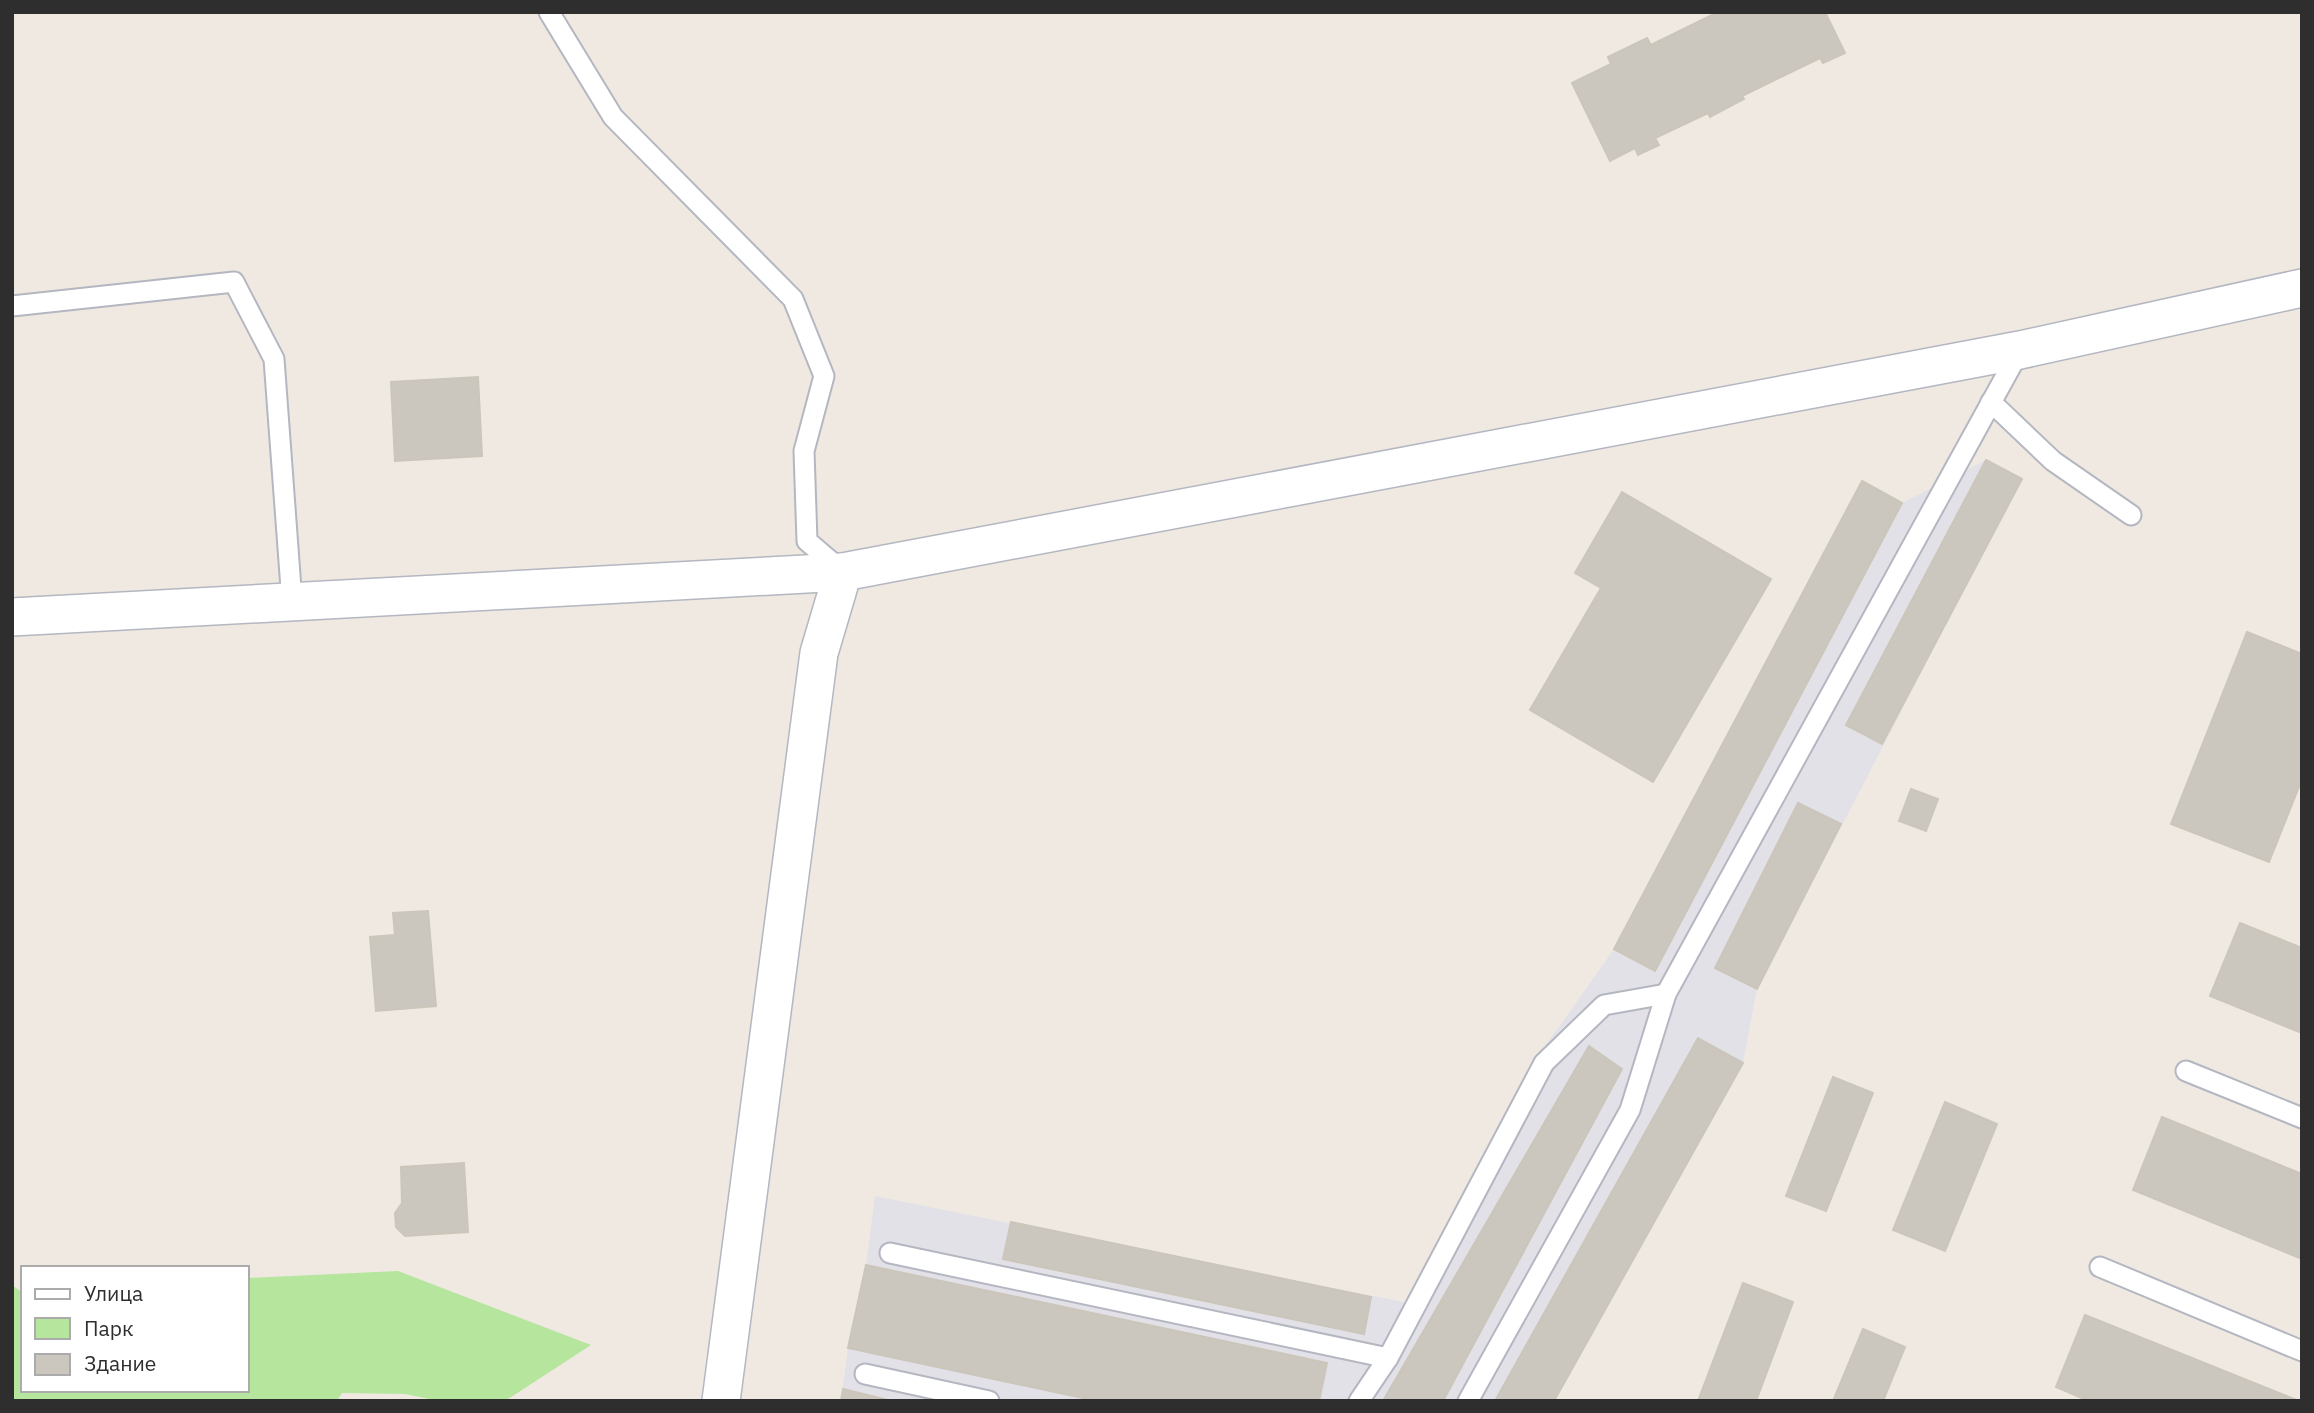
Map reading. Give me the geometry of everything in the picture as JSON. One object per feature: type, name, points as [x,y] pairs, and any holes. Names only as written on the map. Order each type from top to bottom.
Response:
[{"type":"street","points":[[12,617],[843,572],[2020,350],[2302,288]]},
{"type":"street","points":[[721,1401],[818,653],[843,572]]},
{"type":"lane","points":[[549,12],[613,117],[793,299],[824,376],[804,451],[807,541],[843,572]]},
{"type":"lane","points":[[12,306],[234,282],[274,359],[292,602]]},
{"type":"lane","points":[[1468,1401],[1630,1110],[1666,994],[2020,350]]},
{"type":"lane","points":[[1991,402],[2053,461],[2131,515]]},
{"type":"lane","points":[[1359,1401],[1388,1358],[1544,1063],[1604,1005],[1666,994]]},
{"type":"lane","points":[[2186,1071],[2302,1118]]},
{"type":"lane","points":[[890,1253],[1388,1358]]},
{"type":"lane","points":[[2100,1267],[2302,1351]]},
{"type":"lane","points":[[865,1374],[989,1401]]},
{"type":"shaded area","points":[[1986,460],[2022,479],[1757,989],[1743,1063],[1554,1401],[841,1401],[848,1348],[866,1265],[875,1196],[1408,1303],[1541,1052],[1614,949],[1862,481],[1902,503]]},
{"type":"green space","points":[[398,1271],[591,1345],[505,1401],[439,1401],[405,1394],[342,1393],[337,1401],[12,1401],[12,1285],[21,1292],[21,1392],[248,1392],[248,1278]]},
{"type":"building","points":[[1718,12],[1825,12],[1845,53],[1823,63],[1820,58],[1742,96],[1744,99],[1710,117],[1708,113],[1655,138],[1659,145],[1638,155],[1635,148],[1610,161],[1572,83],[1611,64],[1608,57],[1647,38],[1651,45]]},
{"type":"building","points":[[478,377],[482,456],[395,461],[391,382]]},
{"type":"building","points":[[1986,460],[2022,479],[1882,744],[1846,725]]},
{"type":"building","points":[[1862,481],[1902,503],[1655,971],[1614,949]]},
{"type":"building","points":[[1622,492],[1771,579],[1653,782],[1530,710],[1601,588],[1575,573]]},
{"type":"building","points":[[2247,632],[2302,654],[2302,779],[2269,862],[2171,824]]},
{"type":"building","points":[[1911,789],[1938,799],[1926,831],[1899,821]]},
{"type":"building","points":[[1798,803],[1841,824],[1757,989],[1715,968]]},
{"type":"building","points":[[428,911],[436,1006],[376,1011],[370,937],[395,935],[393,913]]},
{"type":"building","points":[[2240,923],[2302,948],[2302,1033],[2210,996]]},
{"type":"building","points":[[1698,1038],[1743,1063],[1554,1401],[1495,1401]]},
{"type":"building","points":[[1589,1046],[1622,1069],[1443,1401],[1383,1401]]},
{"type":"building","points":[[1833,1077],[1873,1093],[1826,1211],[1786,1196]]},
{"type":"building","points":[[1945,1102],[1997,1124],[1945,1251],[1893,1230]]},
{"type":"building","points":[[2162,1117],[2302,1174],[2302,1259],[2133,1190]]},
{"type":"building","points":[[464,1163],[468,1232],[405,1236],[396,1227],[395,1213],[402,1203],[401,1167]]},
{"type":"building","points":[[1011,1222],[1371,1297],[1364,1334],[1003,1259]]},
{"type":"building","points":[[866,1265],[1327,1363],[1319,1401],[1097,1401],[848,1348]]},
{"type":"building","points":[[1743,1283],[1793,1302],[1756,1401],[1698,1401]]},
{"type":"building","points":[[2085,1315],[2299,1401],[2089,1401],[2056,1387]]},
{"type":"building","points":[[1863,1329],[1905,1347],[1883,1401],[1833,1401]]},
{"type":"building","points":[[843,1389],[892,1401],[841,1401]]}]
